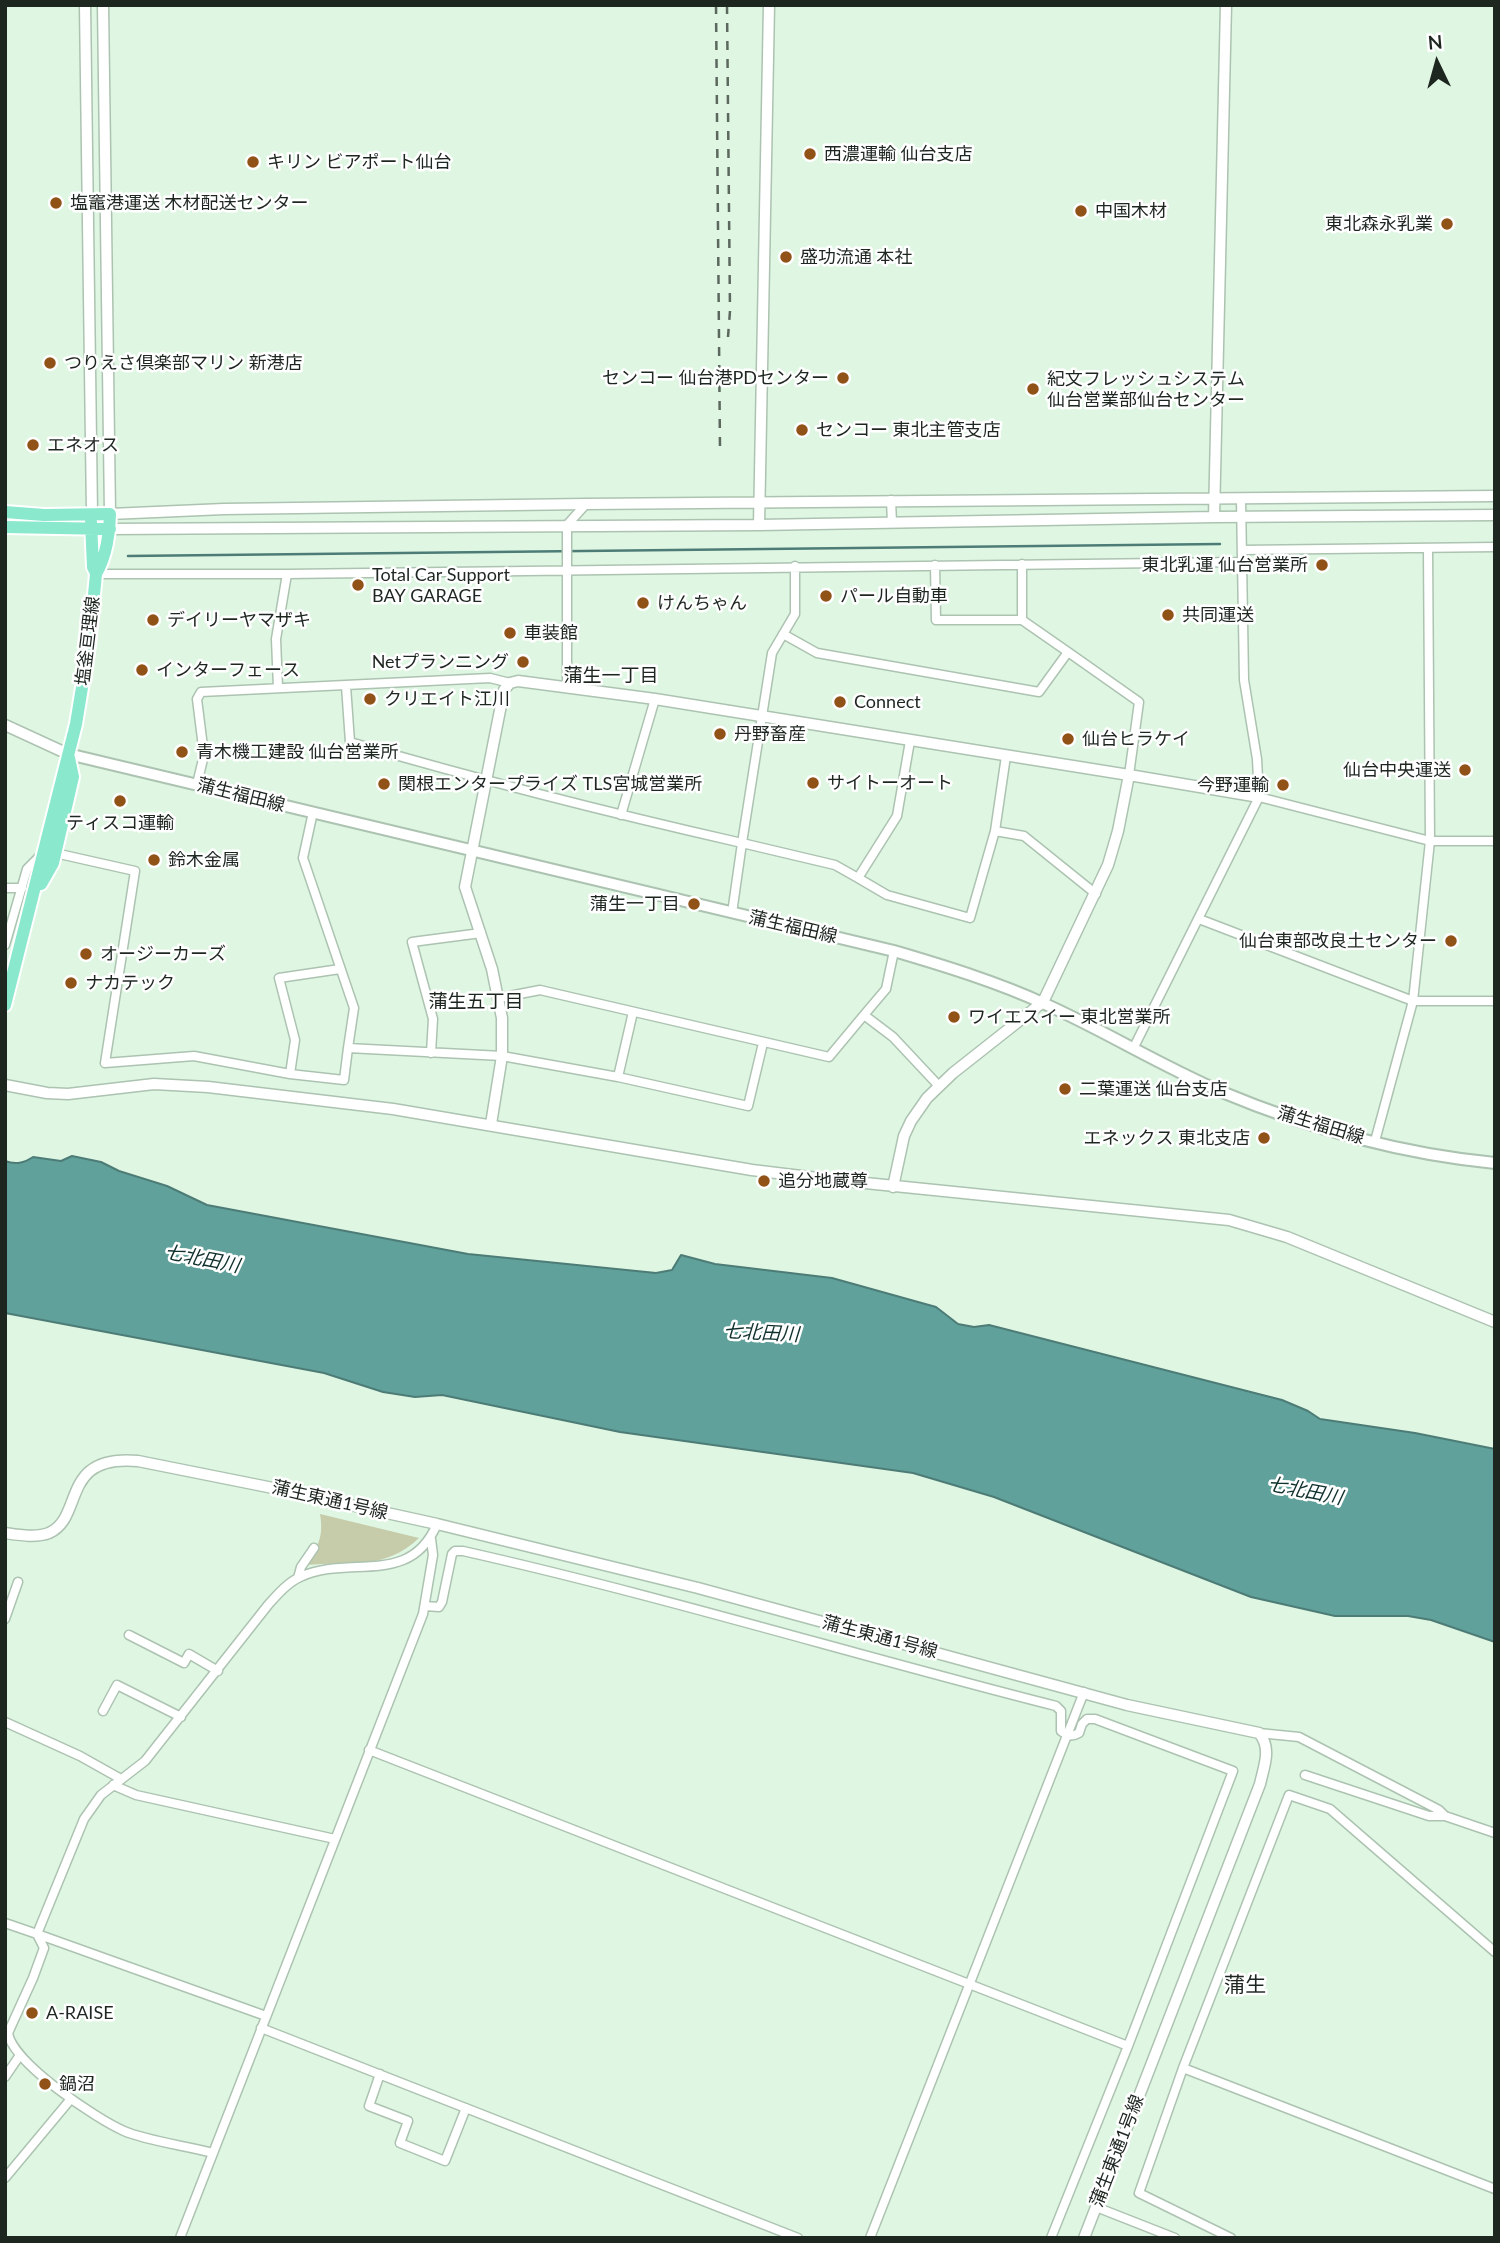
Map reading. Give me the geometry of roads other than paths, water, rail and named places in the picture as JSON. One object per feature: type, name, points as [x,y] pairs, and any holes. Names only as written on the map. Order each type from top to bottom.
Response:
[{"type":"main road","points":[[5,512],[110,514]]},
{"type":"main road","points":[[92,514],[91,529],[98,548]]},
{"type":"main road","name":"塩釜亘理線","points":[[49,853],[76,724],[89,645],[98,548],[110,528],[110,514]]},
{"type":"main road","points":[[5,527],[110,528]]},
{"type":"main road","name":"塩釜亘理線","points":[[5,1005],[34,897],[55,835],[61,830],[74,777],[68,754]]},
{"type":"main road","name":"蒲生福田線","points":[[68,754],[894,951],[962,971],[1043,1002],[1221,1092],[1297,1120],[1375,1142],[1495,1163]]},
{"type":"street","points":[[85,5],[92,514]]},
{"type":"street","points":[[103,5],[110,514],[224,509],[891,500],[1214,500],[1495,496]]},
{"type":"street","points":[[759,525],[769,5]]},
{"type":"street","points":[[1214,517],[1226,5]]},
{"type":"street","points":[[1133,1049],[1259,797],[1257,759],[1244,680],[1241,499]]},
{"type":"street","points":[[891,500],[892,523]]},
{"type":"street","points":[[567,687],[567,525],[586,504]]},
{"type":"street","points":[[110,528],[759,525],[1495,515]]},
{"type":"street","points":[[1242,550],[1495,547]]},
{"type":"street","points":[[1375,1142],[1413,1001],[1430,841],[1427,548]]},
{"type":"street","points":[[96,569],[287,574],[566,565],[1242,562]]},
{"type":"street","points":[[1022,564],[1022,620]]},
{"type":"street","points":[[893,1187],[904,1136],[915,1115],[938,1086],[1043,1002],[1108,865],[1129,775],[1139,702],[1022,620],[936,620],[935,565]]},
{"type":"street","points":[[732,913],[772,653],[795,614],[795,566]]},
{"type":"street","points":[[278,688],[276,639],[287,574]]},
{"type":"street","points":[[783,634],[817,653],[1040,692],[1068,652]]},
{"type":"street","points":[[197,784],[204,755],[198,694],[203,692],[490,677],[510,683],[518,681],[655,699],[1259,797],[1430,841],[1495,841]]},
{"type":"street","points":[[491,1124],[502,1056],[499,998],[465,887],[504,690],[510,683]]},
{"type":"street","points":[[346,686],[350,742],[621,815],[835,865],[887,895],[970,918],[995,831],[1006,756]]},
{"type":"street","points":[[621,815],[655,699]]},
{"type":"street","points":[[5,725],[68,754]]},
{"type":"street","points":[[858,878],[897,816],[910,741]]},
{"type":"street","points":[[5,945],[27,869],[49,853],[135,871],[105,1063],[194,1056],[290,1074],[344,1080],[354,1008],[303,858],[313,813]]},
{"type":"street","points":[[995,831],[1024,836],[1096,894]]},
{"type":"street","points":[[5,888],[22,888]]},
{"type":"street","points":[[1199,919],[1413,1001],[1495,1001]]},
{"type":"street","points":[[431,1053],[432,1019],[412,942],[481,933]]},
{"type":"street","points":[[499,998],[540,990],[829,1057],[886,989],[894,951]]},
{"type":"street","points":[[290,1074],[295,1040],[279,978],[340,969]]},
{"type":"street","points":[[618,1077],[633,1012]]},
{"type":"street","points":[[864,1015],[893,1037],[938,1086]]},
{"type":"street","points":[[348,1048],[502,1056],[618,1077],[748,1106],[763,1043]]},
{"type":"street","points":[[5,1085],[68,1094],[141,1085],[177,1084],[393,1109],[752,1170],[893,1187],[1163,1212],[1242,1223],[1287,1237],[1495,1322]]},
{"type":"street","name":"蒲生東通1号線","points":[[5,1533],[33,1535],[50,1532],[62,1521],[75,1489],[86,1474],[102,1465],[120,1460],[273,1488],[437,1524],[698,1588],[1127,1705],[1259,1733],[1264,1738],[1267,1753],[1259,1784],[1084,2238]]},
{"type":"street","points":[[213,2153],[125,2131],[70,2100],[9,2042],[8,2033],[44,1948],[37,1934],[84,1819],[101,1795],[145,1761],[286,1586],[298,1578],[332,1569],[387,1566],[405,1560],[422,1549],[431,1539],[437,1524]]},
{"type":"street","points":[[180,2238],[425,1606],[433,1555],[431,1539]]},
{"type":"street","points":[[298,1578],[301,1567],[314,1548]]},
{"type":"street","points":[[425,1606],[439,1607],[452,1555],[456,1551],[463,1551],[668,1601],[1056,1706],[1061,1711],[1061,1731],[1067,1736],[1079,1733],[1087,1719],[1095,1719],[1233,1771],[1051,2238]]},
{"type":"street","points":[[5,1619],[18,1583]]},
{"type":"street","points":[[129,1635],[184,1664],[189,1654],[218,1671]]},
{"type":"street","points":[[103,1711],[117,1685],[181,1717]]},
{"type":"street","points":[[870,2238],[1084,1692]]},
{"type":"street","points":[[5,1722],[80,1756],[121,1779]]},
{"type":"street","points":[[1259,1733],[1299,1737],[1446,1816]]},
{"type":"street","points":[[369,1751],[1128,2046]]},
{"type":"street","points":[[1305,1775],[1429,1816],[1446,1816],[1495,1833]]},
{"type":"street","points":[[113,1785],[148,1798],[335,1839]]},
{"type":"street","points":[[1231,2238],[1139,2193],[1183,2068],[1289,1795],[1331,1809],[1495,1952]]},
{"type":"street","points":[[5,1923],[266,2016]]},
{"type":"street","points":[[261,2028],[798,2238]]},
{"type":"street","points":[[5,2077],[20,2054]]},
{"type":"street","points":[[1183,2068],[1495,2189]]},
{"type":"street","points":[[380,2074],[369,2106],[408,2122],[400,2143],[445,2161],[467,2108]]},
{"type":"street","points":[[5,2178],[70,2100]]},
{"type":"street","points":[[1096,2207],[1175,2238]]},
{"type":"water","name":"七北田川","points":[[72,1156],[101,1162],[119,1171],[167,1186],[207,1205],[468,1254],[656,1273],[672,1270],[681,1255],[715,1264],[832,1278],[936,1307],[958,1324],[974,1327],[989,1325],[1282,1400],[1320,1419],[1415,1433],[1495,1449],[1495,1642],[1431,1620],[1408,1616],[1335,1616],[1251,1597],[994,1497],[913,1473],[620,1432],[442,1395],[415,1397],[383,1392],[324,1373],[5,1313],[5,1161],[20,1163],[33,1157],[61,1161]]},
{"type":"waterway","points":[[128,556],[1220,544]]},
{"type":"railway","points":[[716,5],[720,450]]},
{"type":"railway","points":[[727,5],[728,337]]},
{"type":"place","name":"西濃運輸 仙台支店","points":[[810,154]]},
{"type":"place","name":"キリン ビアポート仙台","points":[[253,162]]},
{"type":"place","name":"塩竈港運送 木材配送センター","points":[[56,203]]},
{"type":"place","name":"中国木材","points":[[1081,211]]},
{"type":"place","name":"東北森永乳業","points":[[1447,224]]},
{"type":"place","name":"盛功流通 本社","points":[[786,257]]},
{"type":"place","name":"つりえさ倶楽部マリン 新港店","points":[[50,363]]},
{"type":"place","name":"センコー 仙台港PDセンター","points":[[843,378]]},
{"type":"place","name":"紀文フレッシュシステム 仙台営業部仙台センター","points":[[1033,389]]},
{"type":"place","name":"センコー 東北主管支店","points":[[802,430]]},
{"type":"place","name":"エネオス","points":[[33,445]]},
{"type":"place","name":"東北乳運 仙台営業所","points":[[1322,565]]},
{"type":"place","name":"Total Car Support BAY GARAGE","points":[[358,585]]},
{"type":"place","name":"パール自動車","points":[[826,596]]},
{"type":"place","name":"けんちゃん","points":[[643,603]]},
{"type":"place","name":"共同運送","points":[[1168,615]]},
{"type":"place","name":"デイリーヤマザキ","points":[[153,620]]},
{"type":"place","name":"車装館","points":[[510,633]]},
{"type":"place","name":"Netプランニング","points":[[523,662]]},
{"type":"place","name":"インターフェース","points":[[142,670]]},
{"type":"place","name":"クリエイト江川","points":[[370,699]]},
{"type":"place","name":"Connect","points":[[840,702]]},
{"type":"place","name":"丹野畜産","points":[[720,734]]},
{"type":"place","name":"仙台ヒラケイ","points":[[1068,739]]},
{"type":"place","name":"青木機工建設 仙台営業所","points":[[182,752]]},
{"type":"place","name":"仙台中央運送","points":[[1465,770]]},
{"type":"place","name":"サイトーオート","points":[[813,783]]},
{"type":"place","name":"関根エンタープライズ TLS宮城営業所","points":[[384,784]]},
{"type":"place","name":"今野運輸","points":[[1283,785]]},
{"type":"place","name":"ティスコ運輸","points":[[120,801]]},
{"type":"place","name":"鈴木金属","points":[[154,860]]},
{"type":"place","name":"蒲生一丁目","points":[[694,904]]},
{"type":"place","name":"仙台東部改良土センター","points":[[1451,941]]},
{"type":"place","name":"オージーカーズ","points":[[86,954]]},
{"type":"place","name":"ナカテック","points":[[71,983]]},
{"type":"place","name":"ワイエスイー 東北営業所","points":[[954,1017]]},
{"type":"place","name":"二葉運送 仙台支店","points":[[1065,1089]]},
{"type":"place","name":"エネックス 東北支店","points":[[1264,1138]]},
{"type":"place","name":"追分地蔵尊","points":[[764,1181]]},
{"type":"place","name":"A-RAISE","points":[[32,2013]]},
{"type":"place","name":"鍋沼","points":[[45,2084]]},
{"type":"district","name":"蒲生一丁目","points":[[611,676]]},
{"type":"district","name":"蒲生五丁目","points":[[476,1002]]},
{"type":"district","name":"蒲生","points":[[1245,1985]]}]
